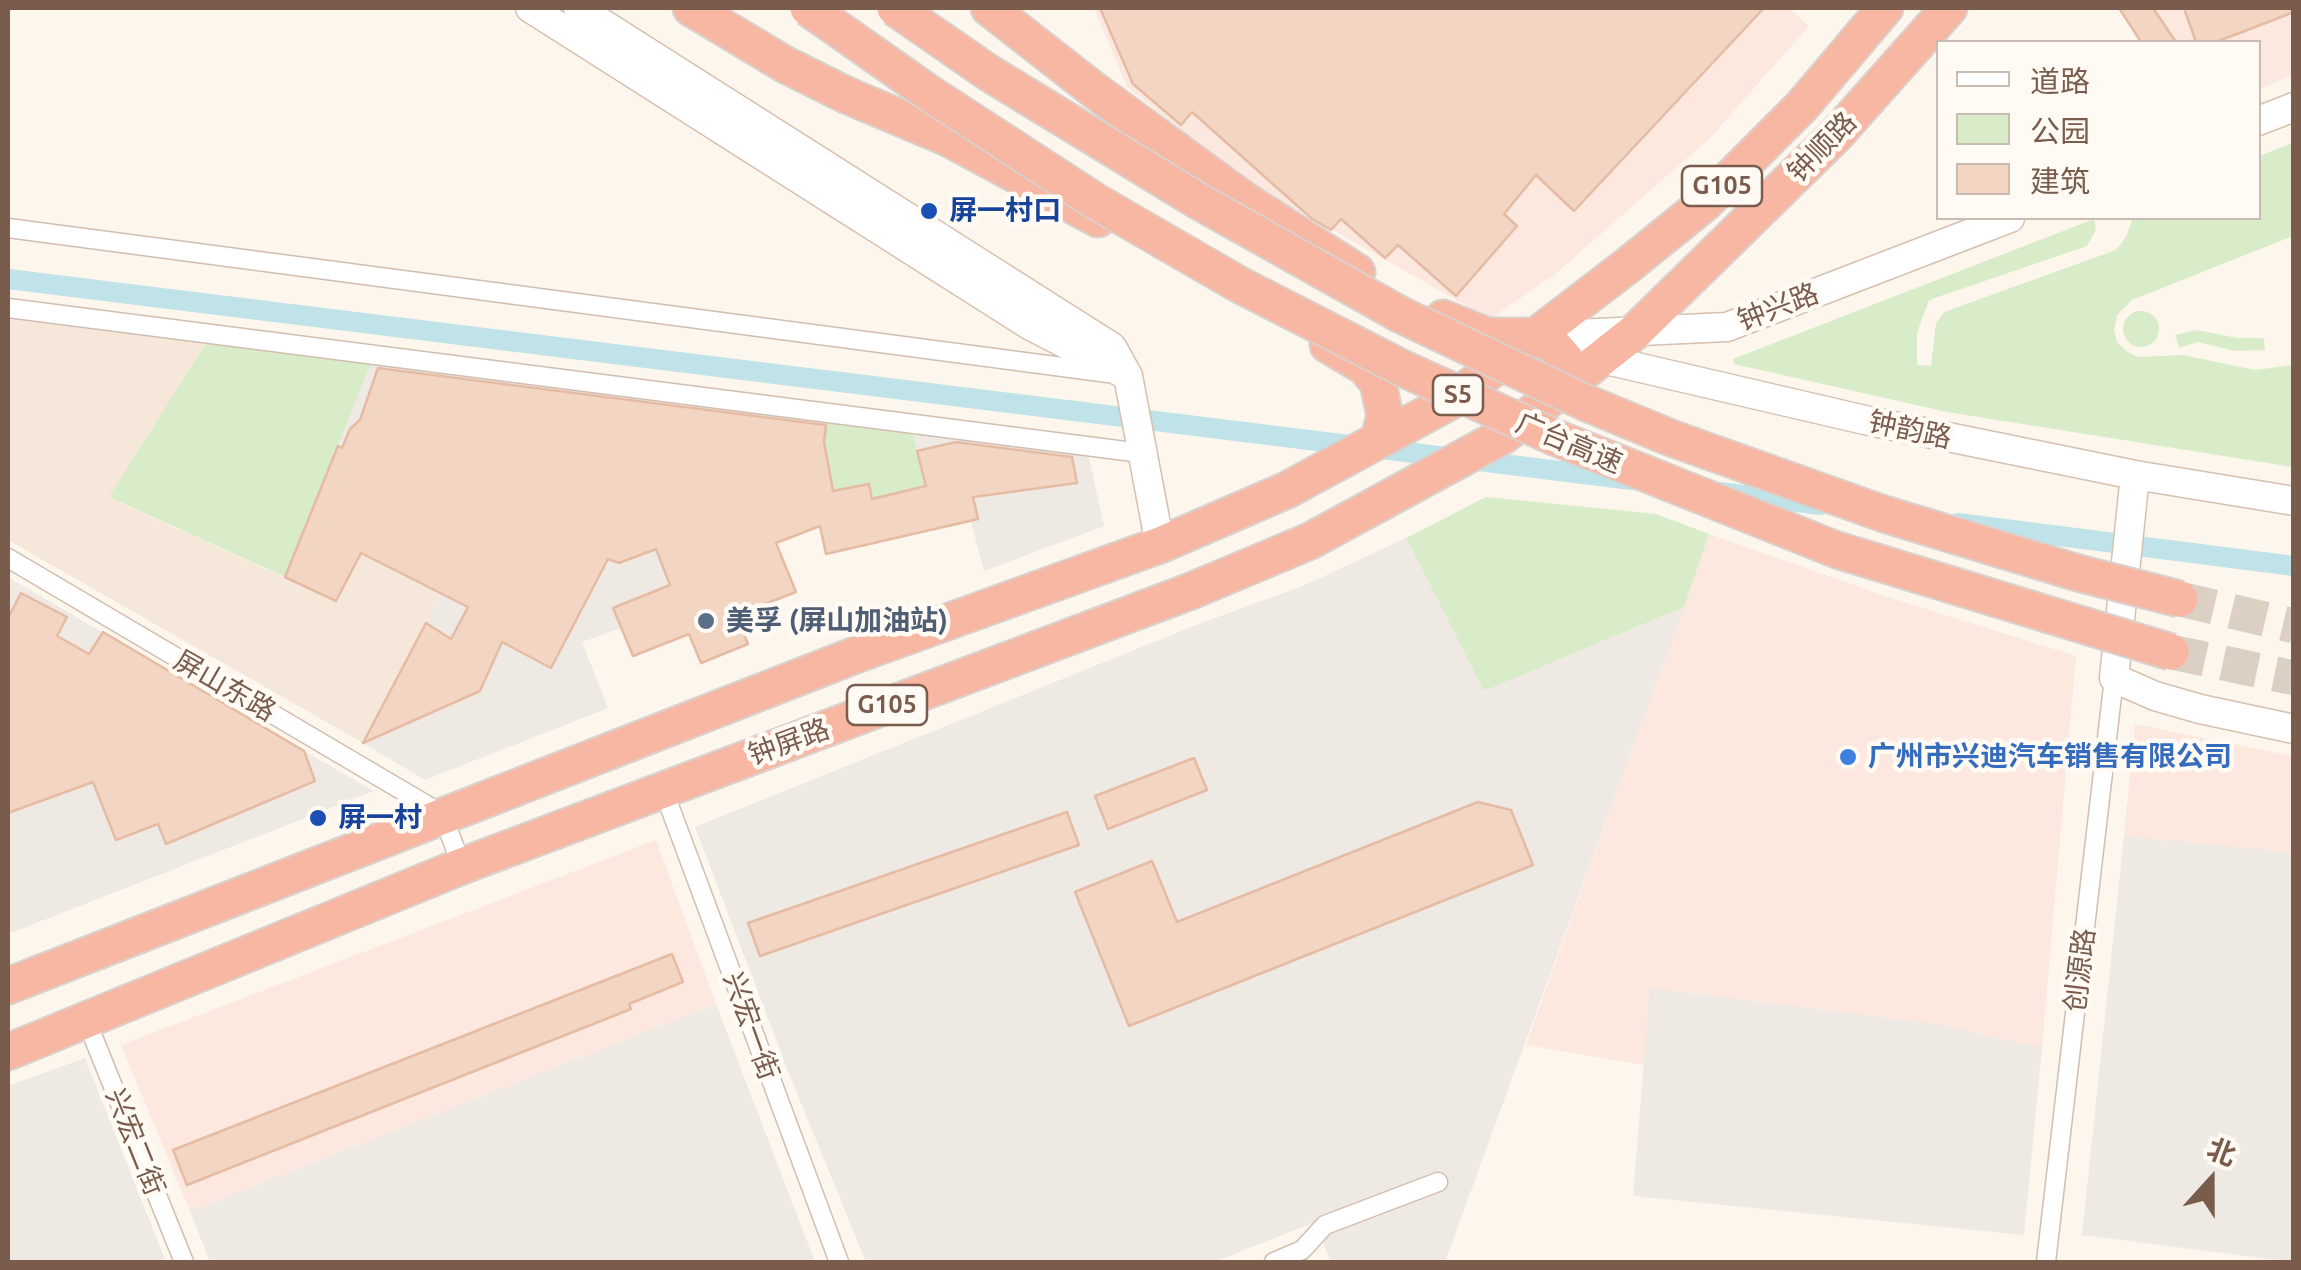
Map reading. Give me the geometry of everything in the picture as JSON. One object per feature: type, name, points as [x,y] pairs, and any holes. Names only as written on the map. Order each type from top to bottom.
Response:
[{"type":"highway","points":[[691,8],[784,64],[948,138],[1348,356],[1378,383],[1385,416],[1379,438]]},
{"type":"highway","name":"广台高速","points":[[808,8],[944,103],[1095,200],[1238,284],[1404,370],[1554,437],[1836,550],[2171,652]]},
{"type":"highway","name":"广台高速","points":[[895,8],[989,73],[1200,202],[1401,315],[1584,402],[1884,514],[2078,573],[2180,599]]},
{"type":"highway","points":[[989,8],[1246,201],[1332,257],[1474,332],[1488,336],[1532,336],[1561,352],[1566,364],[1564,388]]},
{"type":"highway","name":"钟顺路","points":[[1532,336],[1628,266],[1704,203],[1802,106],[1885,8]]},
{"type":"highway","name":"钟顺路","points":[[1600,360],[1637,330],[1835,136],[1949,8]]},
{"type":"highway","name":"钟屏路","points":[[8,986],[853,656],[1160,544],[1287,490],[1451,400],[1532,336]]},
{"type":"highway","name":"钟屏路","points":[[8,1052],[462,866],[1191,592],[1310,540],[1503,436],[1600,360]]},
{"type":"street","points":[[530,8],[1029,325],[1128,376]]},
{"type":"street","points":[[578,8],[1112,347],[1128,376],[1160,544]]},
{"type":"street","points":[[2261,120],[2294,107]]},
{"type":"street","name":"钟兴路","points":[[1532,336],[1728,328],[2005,220]]},
{"type":"street","points":[[8,228],[1128,376]]},
{"type":"street","points":[[8,308],[1139,442]]},
{"type":"street","name":"钟韵路","points":[[1532,336],[1600,360],[2134,488],[2294,500]]},
{"type":"street","points":[[2134,488],[2114,678],[2155,696],[2200,709],[2294,729]]},
{"type":"street","name":"屏山东路","points":[[8,558],[442,814]]},
{"type":"street","name":"创源路","points":[[2046,1262],[2114,678]]},
{"type":"street","name":"兴宏一街","points":[[663,789],[839,1262]]},
{"type":"street","points":[[442,814],[462,866]]},
{"type":"street","name":"兴宏二街","points":[[87,1022],[184,1262]]},
{"type":"street","points":[[1274,1262],[1302,1250],[1325,1225],[1438,1182]]},
{"type":"shaded area","points":[[1094,8],[1788,8],[1809,26],[1709,139],[1554,275],[1490,319],[1244,180],[1127,87]]},
{"type":"shaded area","points":[[2119,8],[2293,8],[2293,75],[2261,88],[2261,40],[2140,40]]},
{"type":"shaded area","points":[[8,313],[208,340],[110,498],[336,601],[361,553],[441,594],[363,743],[8,540]]},
{"type":"shaded area","points":[[371,364],[1088,453],[1104,526],[984,571],[971,522],[826,554],[820,527],[776,543],[614,608],[621,628],[582,642],[608,708],[425,780],[363,743],[441,593],[361,553],[336,601],[285,577]]},
{"type":"shaded area","name":"广州市兴迪汽车销售有限公司","points":[[1709,534],[1888,597],[2076,656],[2042,1048],[1936,1024],[1651,988],[1644,1065],[1526,1045]]},
{"type":"shaded area","points":[[1406,538],[1484,691],[1684,607],[1445,1262],[1325,1262],[1330,1260],[1315,1222],[1214,1262],[866,1262],[695,827],[1204,622],[1303,586]]},
{"type":"shaded area","points":[[8,577],[304,751],[374,791],[8,934]]},
{"type":"shaded area","points":[[2135,724],[2293,756],[2293,854],[2124,836]]},
{"type":"shaded area","points":[[2124,836],[2293,853],[2293,1262],[2082,1235]]},
{"type":"shaded area","points":[[656,840],[716,1004],[190,1211],[121,1045]]},
{"type":"shaded area","points":[[1650,988],[1936,1024],[2042,1048],[2024,1235],[1633,1196]]},
{"type":"shaded area","points":[[716,1004],[815,1262],[210,1262],[190,1211]]},
{"type":"shaded area","points":[[85,1058],[166,1262],[8,1262],[8,1086]]},
{"type":"green space","points":[[2293,143],[2293,236],[2132,300],[2117,315],[2114,330],[2117,342],[2138,357],[2183,355],[2255,370],[2293,365],[2293,467],[1947,412],[1734,364],[1733,359],[2094,220],[2096,230],[2087,246],[1929,300],[1917,333],[1917,365],[1931,366],[1936,323],[1944,312],[2116,250],[2132,220],[2261,220],[2261,155]]},
{"type":"green space","points":[[2141,311],[2154,316],[2159,329],[2154,342],[2141,347],[2128,342],[2123,329],[2128,316]]},
{"type":"green space","points":[[2197,330],[2237,338],[2264,338],[2265,350],[2235,351],[2198,342],[2179,348],[2175,335]]},
{"type":"green space","points":[[208,340],[371,364],[285,577],[109,497]]},
{"type":"green space","points":[[827,420],[912,432],[926,486],[872,499],[869,484],[833,491],[824,442]]},
{"type":"green space","points":[[1486,497],[1656,514],[1709,534],[1684,607],[1484,691],[1406,538]]},
{"type":"building","points":[[1100,8],[1764,8],[1574,211],[1536,175],[1504,214],[1517,226],[1456,296],[1398,245],[1385,258],[1341,219],[1331,230],[1311,218],[1192,112],[1181,125],[1133,84]]},
{"type":"building","points":[[2119,8],[2153,8],[2175,40],[2140,40]]},
{"type":"building","points":[[2184,8],[2294,8],[2294,12],[2221,40],[2195,40]]},
{"type":"building","points":[[378,368],[826,425],[824,442],[833,491],[869,484],[872,499],[926,486],[917,451],[956,442],[1072,457],[1077,483],[973,497],[978,519],[826,554],[820,526],[776,543],[796,592],[736,615],[748,644],[701,663],[689,634],[633,656],[613,608],[670,585],[656,549],[619,563],[608,559],[551,668],[502,642],[480,691],[363,743],[426,623],[451,639],[468,607],[361,553],[336,601],[285,577],[338,446],[342,448],[350,429],[360,420]]},
{"type":"building","points":[[21,593],[67,617],[57,636],[89,654],[103,632],[304,751],[315,781],[166,844],[158,824],[116,840],[93,782],[8,813],[8,618]]},
{"type":"building","points":[[1194,758],[1207,790],[1108,829],[1095,796]]},
{"type":"building","points":[[1478,802],[1511,810],[1533,865],[1129,1026],[1075,892],[1152,861],[1177,922]]},
{"type":"building","points":[[1067,812],[1079,845],[760,956],[748,923]]},
{"type":"building","points":[[672,954],[683,982],[629,1004],[631,1009],[187,1185],[173,1150]]},
{"type":"waterway","points":[[8,279],[1632,480]]},
{"type":"waterway","points":[[1720,492],[1820,505]]},
{"type":"waterway","points":[[1958,523],[2294,566]]},
{"type":"tunnel","points":[[2180,599],[2294,626]]},
{"type":"tunnel","points":[[2171,652],[2294,678]]},
{"type":"place","name":"屏一村口","points":[[929,211]]},
{"type":"place","name":"美孚 (屏山加油站)","points":[[706,621]]},
{"type":"place","name":"广州市兴迪汽车销售有限公司","points":[[1848,757]]},
{"type":"place","name":"屏一村","points":[[318,818]]}]
